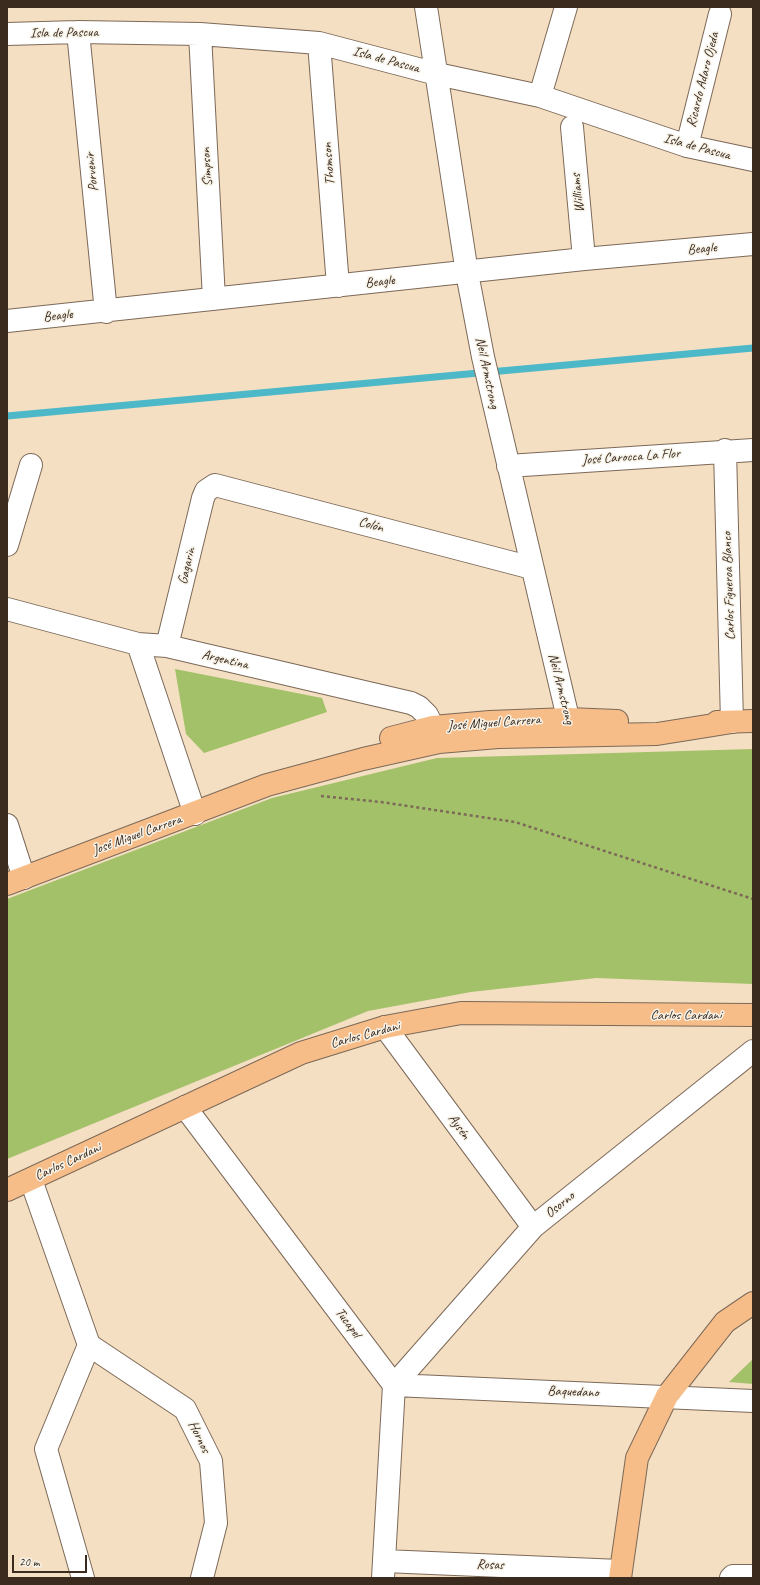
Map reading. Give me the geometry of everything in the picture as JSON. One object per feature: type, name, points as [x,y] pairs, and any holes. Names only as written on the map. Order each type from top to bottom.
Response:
[{"type":"main road","name":"José Miguel Carrera","points":[[15,881],[195,814],[267,785],[316,761],[368,744],[433,728],[490,722],[657,734],[743,721]]},
{"type":"main road","name":"José Miguel Carrera","points":[[267,785],[363,759],[439,742],[498,737],[570,727]]},
{"type":"main road","name":"Carlos Cardani","points":[[7,1190],[301,1053],[386,1027],[461,1013],[753,1015]]},
{"type":"main road","points":[[620,1574],[637,1458],[667,1396],[725,1322],[753,1303]]},
{"type":"street","name":"Neil Armstrong","points":[[426,7],[467,273],[483,357],[570,727]]},
{"type":"street","points":[[540,96],[566,7]]},
{"type":"street","name":"Ricardo Adaro Ojeda","points":[[687,146],[720,14]]},
{"type":"street","name":"Isla de Pascua","points":[[7,34],[78,32],[200,34],[320,43],[437,74],[540,96],[687,146],[753,160]]},
{"type":"street","name":"Porvenir","points":[[78,32],[106,312]]},
{"type":"street","name":"Simpson","points":[[200,34],[214,299]]},
{"type":"street","name":"Thomson","points":[[320,43],[338,286]]},
{"type":"street","name":"Williams","points":[[572,127],[584,259]]},
{"type":"street","name":"Beagle","points":[[7,321],[106,312],[584,259],[753,244]]},
{"type":"street","name":"José Carocca La Flor","points":[[508,466],[725,450],[753,450]]},
{"type":"street","name":"Carlos Figueroa Blanco","points":[[725,450],[743,721]]},
{"type":"street","points":[[7,545],[31,465]]},
{"type":"street","name":"Colón","points":[[210,487],[221,486],[532,568]]},
{"type":"street","name":"Gagarin","points":[[167,646],[203,498],[206,491],[210,487]]},
{"type":"street","name":"Argentina","points":[[7,609],[138,644],[167,646],[411,703],[419,707],[427,715],[433,728]]},
{"type":"street","points":[[138,644],[195,814]]},
{"type":"street","points":[[7,825],[15,881]]},
{"type":"street","name":"Aysén","points":[[386,1027],[533,1226]]},
{"type":"street","name":"Osorno","points":[[394,1385],[533,1226],[753,1051]]},
{"type":"street","name":"Tucapel","points":[[186,1107],[394,1385]]},
{"type":"street","points":[[31,1180],[89,1344],[46,1449],[83,1578]]},
{"type":"street","name":"Hornos","points":[[89,1344],[185,1409],[211,1461],[216,1522],[202,1578]]},
{"type":"street","points":[[383,1569],[394,1385]]},
{"type":"street","name":"Baquedano","points":[[394,1385],[753,1401]]},
{"type":"street","name":"Rosas","points":[[383,1569],[620,1574]]},
{"type":"street","points":[[731,1578],[733,1576],[753,1576]]},
{"type":"path","points":[[318,796],[381,802],[515,822],[753,899]]},
{"type":"green space","points":[[175,669],[322,698],[327,712],[204,753],[186,734]]},
{"type":"green space","points":[[753,749],[753,984],[596,978],[471,992],[368,1011],[7,1159],[7,899],[272,798],[437,758]]},
{"type":"green space","points":[[753,1359],[753,1384],[729,1382]]},
{"type":"waterway","points":[[7,416],[753,348]]}]
